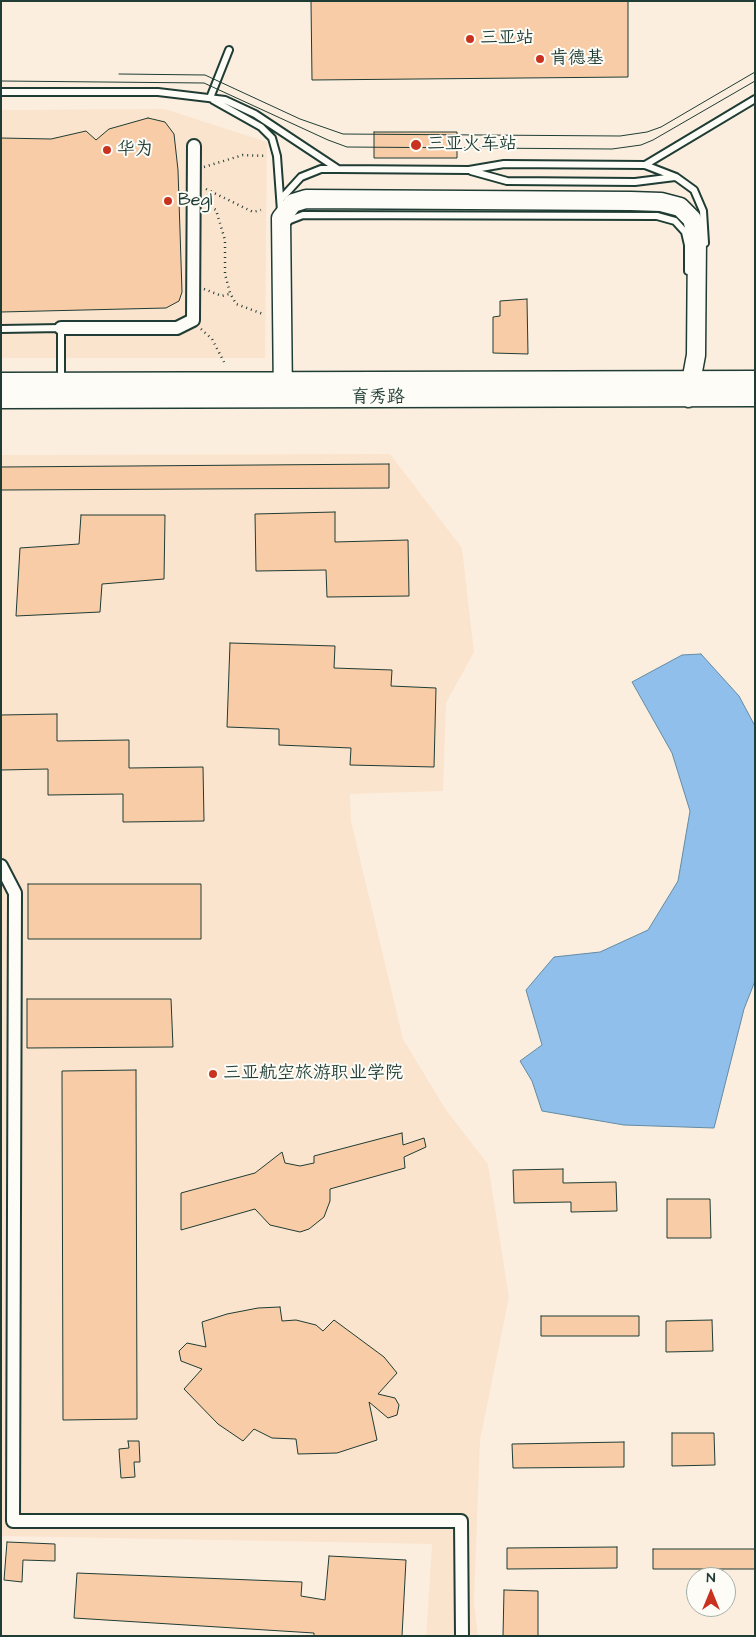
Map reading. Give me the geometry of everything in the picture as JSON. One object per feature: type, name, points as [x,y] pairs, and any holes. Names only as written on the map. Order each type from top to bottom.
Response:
[{"type":"main road","points":[[283,390],[281,225],[293,203],[306,199],[621,201],[671,204],[688,213],[696,226],[696,346],[688,398]]},
{"type":"main road","name":"育秀路","points":[[1,399],[283,390],[755,380]]},
{"type":"main road","name":"育秀路","points":[[1,382],[62,382],[283,390],[688,398],[755,397]]},
{"type":"street","points":[[60,328],[177,328],[193,320],[194,146]]},
{"type":"street","points":[[1,866],[15,893],[13,1520],[461,1520],[462,1636]]},
{"type":"lane","points":[[210,98],[229,50]]},
{"type":"lane","points":[[1,92],[158,92],[225,100],[255,114],[338,169]]},
{"type":"lane","points":[[210,98],[261,127],[272,138],[275,146],[277,183],[281,199],[281,225],[303,215],[657,216],[675,221],[685,232],[688,245],[688,283]]},
{"type":"lane","points":[[645,165],[755,99]]},
{"type":"lane","points":[[281,199],[301,177],[321,170],[469,170],[504,164],[645,165],[676,177],[694,190],[700,200],[706,224],[705,253]]},
{"type":"lane","points":[[469,170],[507,181],[635,182],[676,177]]},
{"type":"lane","points":[[1,329],[60,328],[62,382]]},
{"type":"path","points":[[194,176],[243,155],[270,156]]},
{"type":"path","points":[[194,176],[254,212],[261,210]]},
{"type":"path","points":[[194,197],[216,210],[225,240],[224,274],[236,304],[263,314]]},
{"type":"path","points":[[193,284],[222,296],[230,293]]},
{"type":"path","points":[[193,320],[212,339],[224,362]]},
{"type":"shaded area","points":[[165,109],[267,142],[265,358],[1,358],[1,110]]},
{"type":"shaded area","name":"三亚航空旅游职业学院","points":[[390,454],[462,548],[474,652],[446,703],[443,791],[350,794],[351,821],[403,1039],[446,1110],[488,1164],[509,1297],[480,1440],[474,1601],[478,1636],[426,1636],[432,1544],[2,1536],[1,455]]},
{"type":"water","points":[[701,654],[739,696],[755,726],[755,981],[744,1009],[714,1128],[624,1125],[542,1111],[532,1081],[520,1061],[542,1045],[526,990],[554,957],[600,952],[648,930],[678,881],[690,811],[672,753],[632,682],[682,655]]},
{"type":"building","name":"三亚站","points":[[311,1],[628,1],[628,77],[312,80]]},
{"type":"building","points":[[148,118],[165,122],[174,134],[178,170],[182,292],[179,301],[166,308],[1,312],[1,138],[51,139],[86,131],[96,140],[109,129]]},
{"type":"building","name":"三亚火车站","points":[[374,132],[457,132],[457,158],[374,158]]},
{"type":"building","points":[[527,299],[528,354],[493,353],[493,317],[500,316],[500,301]]},
{"type":"building","points":[[389,464],[389,488],[1,490],[1,467]]},
{"type":"building","points":[[335,512],[335,542],[408,540],[409,596],[327,597],[326,570],[256,571],[255,514]]},
{"type":"building","points":[[81,515],[165,515],[164,579],[102,584],[100,612],[16,616],[20,548],[79,544]]},
{"type":"building","points":[[230,643],[335,646],[334,668],[392,670],[391,686],[436,688],[434,767],[350,765],[351,748],[279,745],[279,729],[227,727]]},
{"type":"building","points":[[57,714],[57,741],[129,740],[129,768],[203,767],[204,821],[123,822],[123,794],[48,795],[48,769],[1,770],[1,715]]},
{"type":"building","points":[[28,884],[201,884],[201,939],[28,939]]},
{"type":"building","points":[[27,999],[171,999],[173,1047],[27,1048]]},
{"type":"building","points":[[136,1070],[137,1419],[63,1420],[62,1071]]},
{"type":"building","points":[[402,1133],[403,1145],[424,1138],[426,1147],[404,1157],[405,1168],[330,1189],[330,1201],[324,1217],[309,1229],[300,1232],[270,1225],[255,1209],[181,1230],[181,1193],[255,1173],[282,1152],[285,1163],[300,1166],[314,1163],[314,1156]]},
{"type":"building","points":[[563,1169],[563,1183],[616,1182],[617,1211],[571,1212],[571,1202],[514,1203],[513,1170]]},
{"type":"building","points":[[667,1199],[710,1199],[711,1238],[667,1238]]},
{"type":"building","points":[[280,1307],[282,1321],[296,1320],[316,1325],[323,1331],[334,1320],[384,1357],[397,1373],[378,1394],[395,1398],[399,1405],[397,1415],[388,1418],[369,1402],[377,1440],[337,1453],[298,1454],[296,1439],[272,1438],[254,1429],[243,1441],[218,1424],[184,1389],[202,1369],[181,1361],[179,1351],[187,1343],[206,1347],[202,1322],[227,1314],[258,1308]]},
{"type":"building","points":[[541,1316],[639,1316],[639,1336],[541,1336]]},
{"type":"building","points":[[712,1320],[713,1351],[666,1352],[666,1321]]},
{"type":"building","points":[[672,1433],[714,1433],[715,1465],[672,1466]]},
{"type":"building","points":[[128,1441],[139,1441],[140,1462],[134,1462],[135,1477],[121,1478],[119,1449],[129,1448]]},
{"type":"building","points":[[624,1442],[624,1467],[513,1468],[512,1444]]},
{"type":"building","points":[[7,1542],[55,1544],[55,1561],[23,1560],[22,1582],[4,1580]]},
{"type":"building","points":[[617,1547],[617,1568],[507,1569],[507,1548]]},
{"type":"building","points":[[653,1549],[755,1549],[755,1569],[686,1567],[686,1569],[653,1569]]},
{"type":"building","points":[[329,1556],[406,1560],[402,1636],[314,1636],[314,1633],[74,1618],[77,1573],[302,1582],[301,1596],[325,1600]]},
{"type":"building","points":[[504,1590],[538,1591],[538,1636],[503,1636]]},
{"type":"tram line","points":[[119,74],[205,75],[300,119],[343,134],[620,136],[647,132],[661,127],[755,72]]},
{"type":"tram line","points":[[1,81],[204,83],[347,147],[612,149],[641,145],[653,140],[755,81]]},
{"type":"place","name":"三亚站","points":[[470,39]]},
{"type":"place","name":"肯德基","points":[[540,59]]},
{"type":"place","name":"三亚火车站","points":[[416,145]]},
{"type":"place","name":"华为","points":[[107,150]]},
{"type":"place","name":"Begl","points":[[168,201]]},
{"type":"place","name":"三亚航空旅游职业学院","points":[[213,1074]]}]
